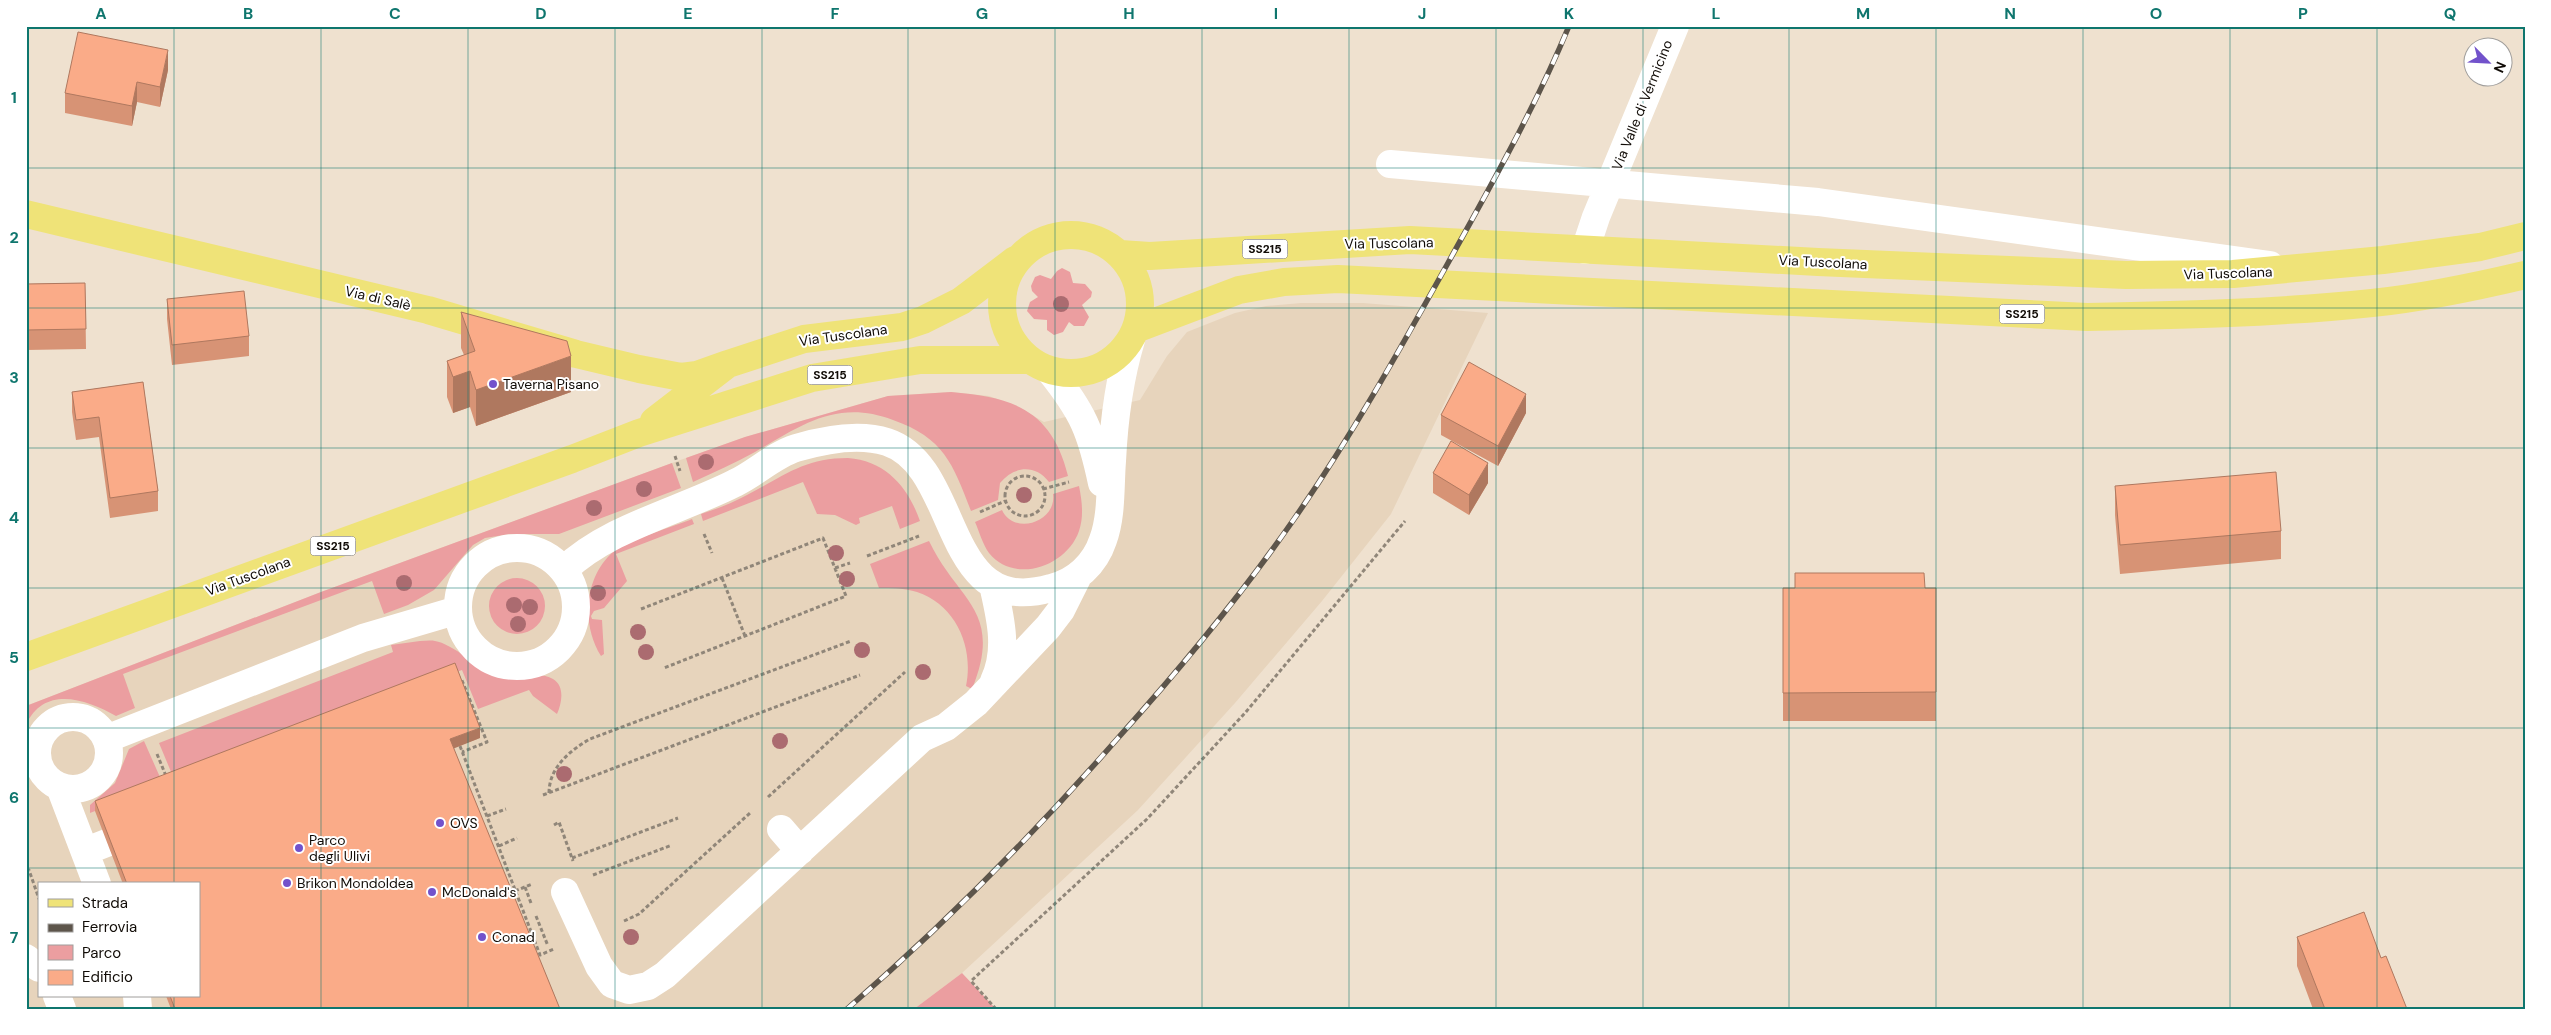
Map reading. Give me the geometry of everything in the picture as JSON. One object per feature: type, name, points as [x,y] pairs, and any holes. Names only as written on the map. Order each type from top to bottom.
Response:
[{"type":"main road","name":"Via di Salè","points":[[26,214],[428,310],[576,354],[638,369],[681,377],[697,375],[728,364]]},
{"type":"main road","points":[[1060,235],[1081,235],[1102,242],[1120,254],[1132,270],[1139,289],[1141,309],[1134,334],[1116,358],[1096,370],[1073,374],[1040,366],[1016,346],[1006,329],[1002,309],[1003,289],[1010,271],[1022,255],[1039,242],[1060,235]]},
{"type":"main road","name":"Via Tuscolana","points":[[1120,254],[1150,256],[1410,240],[1537,248],[2126,275],[2233,274],[2299,269],[2480,247],[2525,236]]},
{"type":"main road","name":"Via Tuscolana","points":[[639,433],[728,364],[804,339],[902,327],[923,320],[961,300],[1022,255]]},
{"type":"main road","name":"SS215","points":[[1134,334],[1239,290],[1302,281],[1338,279],[1390,280],[2087,317],[2207,314],[2372,303],[2471,287],[2525,275]]},
{"type":"main road","name":"Via Tuscolana","points":[[26,657],[572,460],[639,433],[777,388],[841,372],[920,360],[1040,366]]},
{"type":"street","name":"Via Valle di Vermicino","points":[[1586,250],[1596,217],[1675,26]]},
{"type":"street","points":[[1390,164],[1818,202],[2299,269]]},
{"type":"street","points":[[565,892],[599,966],[612,984],[629,990],[648,986],[665,975],[922,738],[946,727],[966,713],[994,681],[1048,627],[1061,610],[1077,578],[1092,561],[1104,539],[1108,514],[1117,395],[1134,334]]},
{"type":"street","points":[[1040,366],[1079,410],[1089,431],[1108,514]]},
{"type":"street","points":[[564,570],[600,542],[707,497],[740,481],[795,449],[862,437],[888,443],[909,455],[926,476],[962,550],[976,570],[993,585],[1013,592],[1036,593],[1077,578]]},
{"type":"street","points":[[514,548],[533,550],[550,558],[564,570],[573,588],[576,609],[572,629],[565,642],[554,653],[526,666],[510,666],[494,662],[480,653],[469,641],[461,626],[458,610],[460,592],[468,575],[480,561],[496,552],[514,548]]},
{"type":"street","points":[[993,585],[1000,618],[1002,644],[1001,666],[994,681]]},
{"type":"street","points":[[106,739],[363,638],[458,610]]},
{"type":"street","points":[[60,787],[80,788],[98,778],[108,760],[106,739],[91,722],[70,717],[59,720],[46,730],[37,745],[33,770],[44,775],[60,787],[96,882]]},
{"type":"street","points":[[86,851],[164,821]]},
{"type":"street","points":[[781,829],[800,851]]},
{"type":"street","points":[[26,958],[38,967]]},
{"type":"path","points":[[1019,477],[1036,479],[1044,489],[1045,501],[1042,507],[1028,517],[1011,512],[1005,501],[1009,484],[1019,477]]},
{"type":"path","points":[[1044,489],[1076,479]]},
{"type":"path","points":[[973,516],[1005,501]]},
{"type":"path","points":[[996,1009],[971,981],[1147,819],[1245,713],[1405,521]]},
{"type":"path","points":[[702,530],[712,553]]},
{"type":"path","points":[[867,556],[927,533]]},
{"type":"path","points":[[641,609],[823,538],[846,596],[664,668]]},
{"type":"path","points":[[835,568],[850,563]]},
{"type":"path","points":[[722,578],[745,636]]},
{"type":"path","points":[[549,793],[549,781],[554,770],[576,747],[590,739],[851,641]]},
{"type":"path","points":[[543,795],[860,675]]},
{"type":"path","points":[[454,681],[461,678],[487,742],[462,752]]},
{"type":"path","points":[[460,746],[540,955],[558,947]]},
{"type":"path","points":[[155,749],[169,781]]},
{"type":"path","points":[[487,816],[506,809]]},
{"type":"path","points":[[572,858],[678,818]]},
{"type":"path","points":[[554,825],[559,822],[575,865]]},
{"type":"path","points":[[499,846],[517,838]]},
{"type":"path","points":[[590,876],[672,844]]},
{"type":"path","points":[[26,871],[29,870],[38,896]]},
{"type":"path","points":[[515,891],[532,884],[535,890]]},
{"type":"shaded area","points":[[1301,303],[1363,303],[1488,313],[1391,514],[1322,601],[1235,703],[1138,810],[962,973],[914,1009],[26,1009],[26,706],[321,592],[672,463],[745,437],[888,396],[951,392],[989,396],[1018,407],[1044,422],[1140,400],[1167,356],[1187,332],[1235,313],[1266,306]]},
{"type":"green space","points":[[1062,268],[1070,272],[1073,283],[1085,284],[1092,292],[1091,297],[1082,305],[1089,317],[1084,326],[1074,326],[1069,322],[1063,332],[1054,335],[1047,330],[1047,320],[1034,319],[1027,311],[1030,302],[1038,297],[1032,291],[1031,286],[1035,277],[1040,275],[1051,279]]},
{"type":"green space","points":[[951,392],[993,398],[1011,403],[1027,411],[1052,436],[1061,454],[1068,476],[1049,482],[1037,472],[1024,469],[1018,470],[1000,483],[998,500],[971,511],[952,466],[935,444],[910,427],[893,420],[873,414],[854,412],[837,414],[805,424],[747,456],[693,482],[686,458],[745,437],[888,396]]},
{"type":"green space","points":[[848,458],[874,464],[894,478],[909,497],[920,521],[900,529],[892,506],[859,518],[860,523],[856,525],[835,515],[817,514],[803,482],[703,521],[701,514],[736,501],[795,469],[819,461]]},
{"type":"green space","points":[[672,463],[681,488],[559,534],[510,534],[485,538],[473,545],[434,590],[408,605],[384,614],[372,581],[123,674],[135,708],[116,716],[79,701],[54,700],[43,704],[34,712],[26,725],[26,706],[321,592]]},
{"type":"green space","points":[[1079,486],[1082,509],[1081,525],[1073,543],[1064,554],[1052,562],[1026,569],[1012,568],[1000,563],[989,553],[975,522],[1002,510],[1008,518],[1016,522],[1024,524],[1034,522],[1048,512],[1052,504],[1053,494]]},
{"type":"green space","points":[[692,519],[694,524],[616,554],[627,581],[604,608],[594,611],[591,616],[592,619],[602,620],[604,654],[601,656],[590,630],[588,616],[591,587],[596,574],[604,562],[620,547]]},
{"type":"green space","points":[[929,541],[940,562],[973,608],[980,624],[983,641],[981,662],[972,689],[966,686],[967,657],[959,629],[952,617],[931,598],[917,592],[903,589],[879,588],[870,564]]},
{"type":"green space","points":[[517,578],[528,580],[537,586],[543,595],[545,606],[543,617],[537,626],[528,632],[517,634],[506,632],[497,626],[491,617],[489,606],[491,595],[497,586],[506,580]]},
{"type":"green space","points":[[433,641],[449,646],[500,676],[541,675],[553,679],[561,690],[561,700],[557,714],[533,696],[529,690],[478,709],[462,670],[174,779],[159,743],[393,652],[391,645]]},
{"type":"green space","points":[[144,741],[163,784],[90,813],[90,805],[115,783],[129,749]]},
{"type":"green space","points":[[962,973],[996,1009],[914,1009]]},
{"type":"building","points":[[78,32],[168,50],[160,87],[137,82],[132,106],[65,93]]},
{"type":"building","points":[[85,283],[86,329],[26,330],[26,284]]},
{"type":"building","points":[[244,291],[249,336],[172,345],[167,299]]},
{"type":"building","points":[[461,312],[567,341],[571,356],[476,390],[470,371],[453,377],[447,361],[475,351]]},
{"type":"building","points":[[1469,362],[1526,394],[1498,446],[1441,415]]},
{"type":"building","points":[[143,382],[158,491],[110,498],[99,417],[76,420],[72,392]]},
{"type":"building","points":[[1451,441],[1488,463],[1469,495],[1433,473]]},
{"type":"building","points":[[2276,472],[2281,531],[2120,545],[2115,486]]},
{"type":"building","points":[[1795,573],[1924,573],[1925,588],[1936,588],[1936,692],[1783,693],[1783,588],[1795,588]]},
{"type":"building","name":"Parco degli Ulivi","points":[[455,663],[480,728],[450,739],[560,1009],[175,1009],[171,998],[200,998],[200,882],[126,882],[95,801]]},
{"type":"building","points":[[2364,912],[2381,958],[2386,956],[2407,1009],[2325,1009],[2297,937]]},
{"type":"railway","points":[[847,1009],[953,912],[1054,809],[1186,659],[1230,606],[1272,550],[1334,459],[1411,329],[1512,146],[1542,87],[1569,26]]},
{"type":"place","name":"Taverna Pisano","points":[[493,384]]},
{"type":"place","name":"OVS","points":[[440,823]]},
{"type":"place","name":"Parco degli Ulivi","points":[[299,848]]},
{"type":"place","name":"Brikon MondoIdea","points":[[287,883]]},
{"type":"place","name":"McDonald's","points":[[432,892]]},
{"type":"place","name":"Conad","points":[[482,937]]}]
